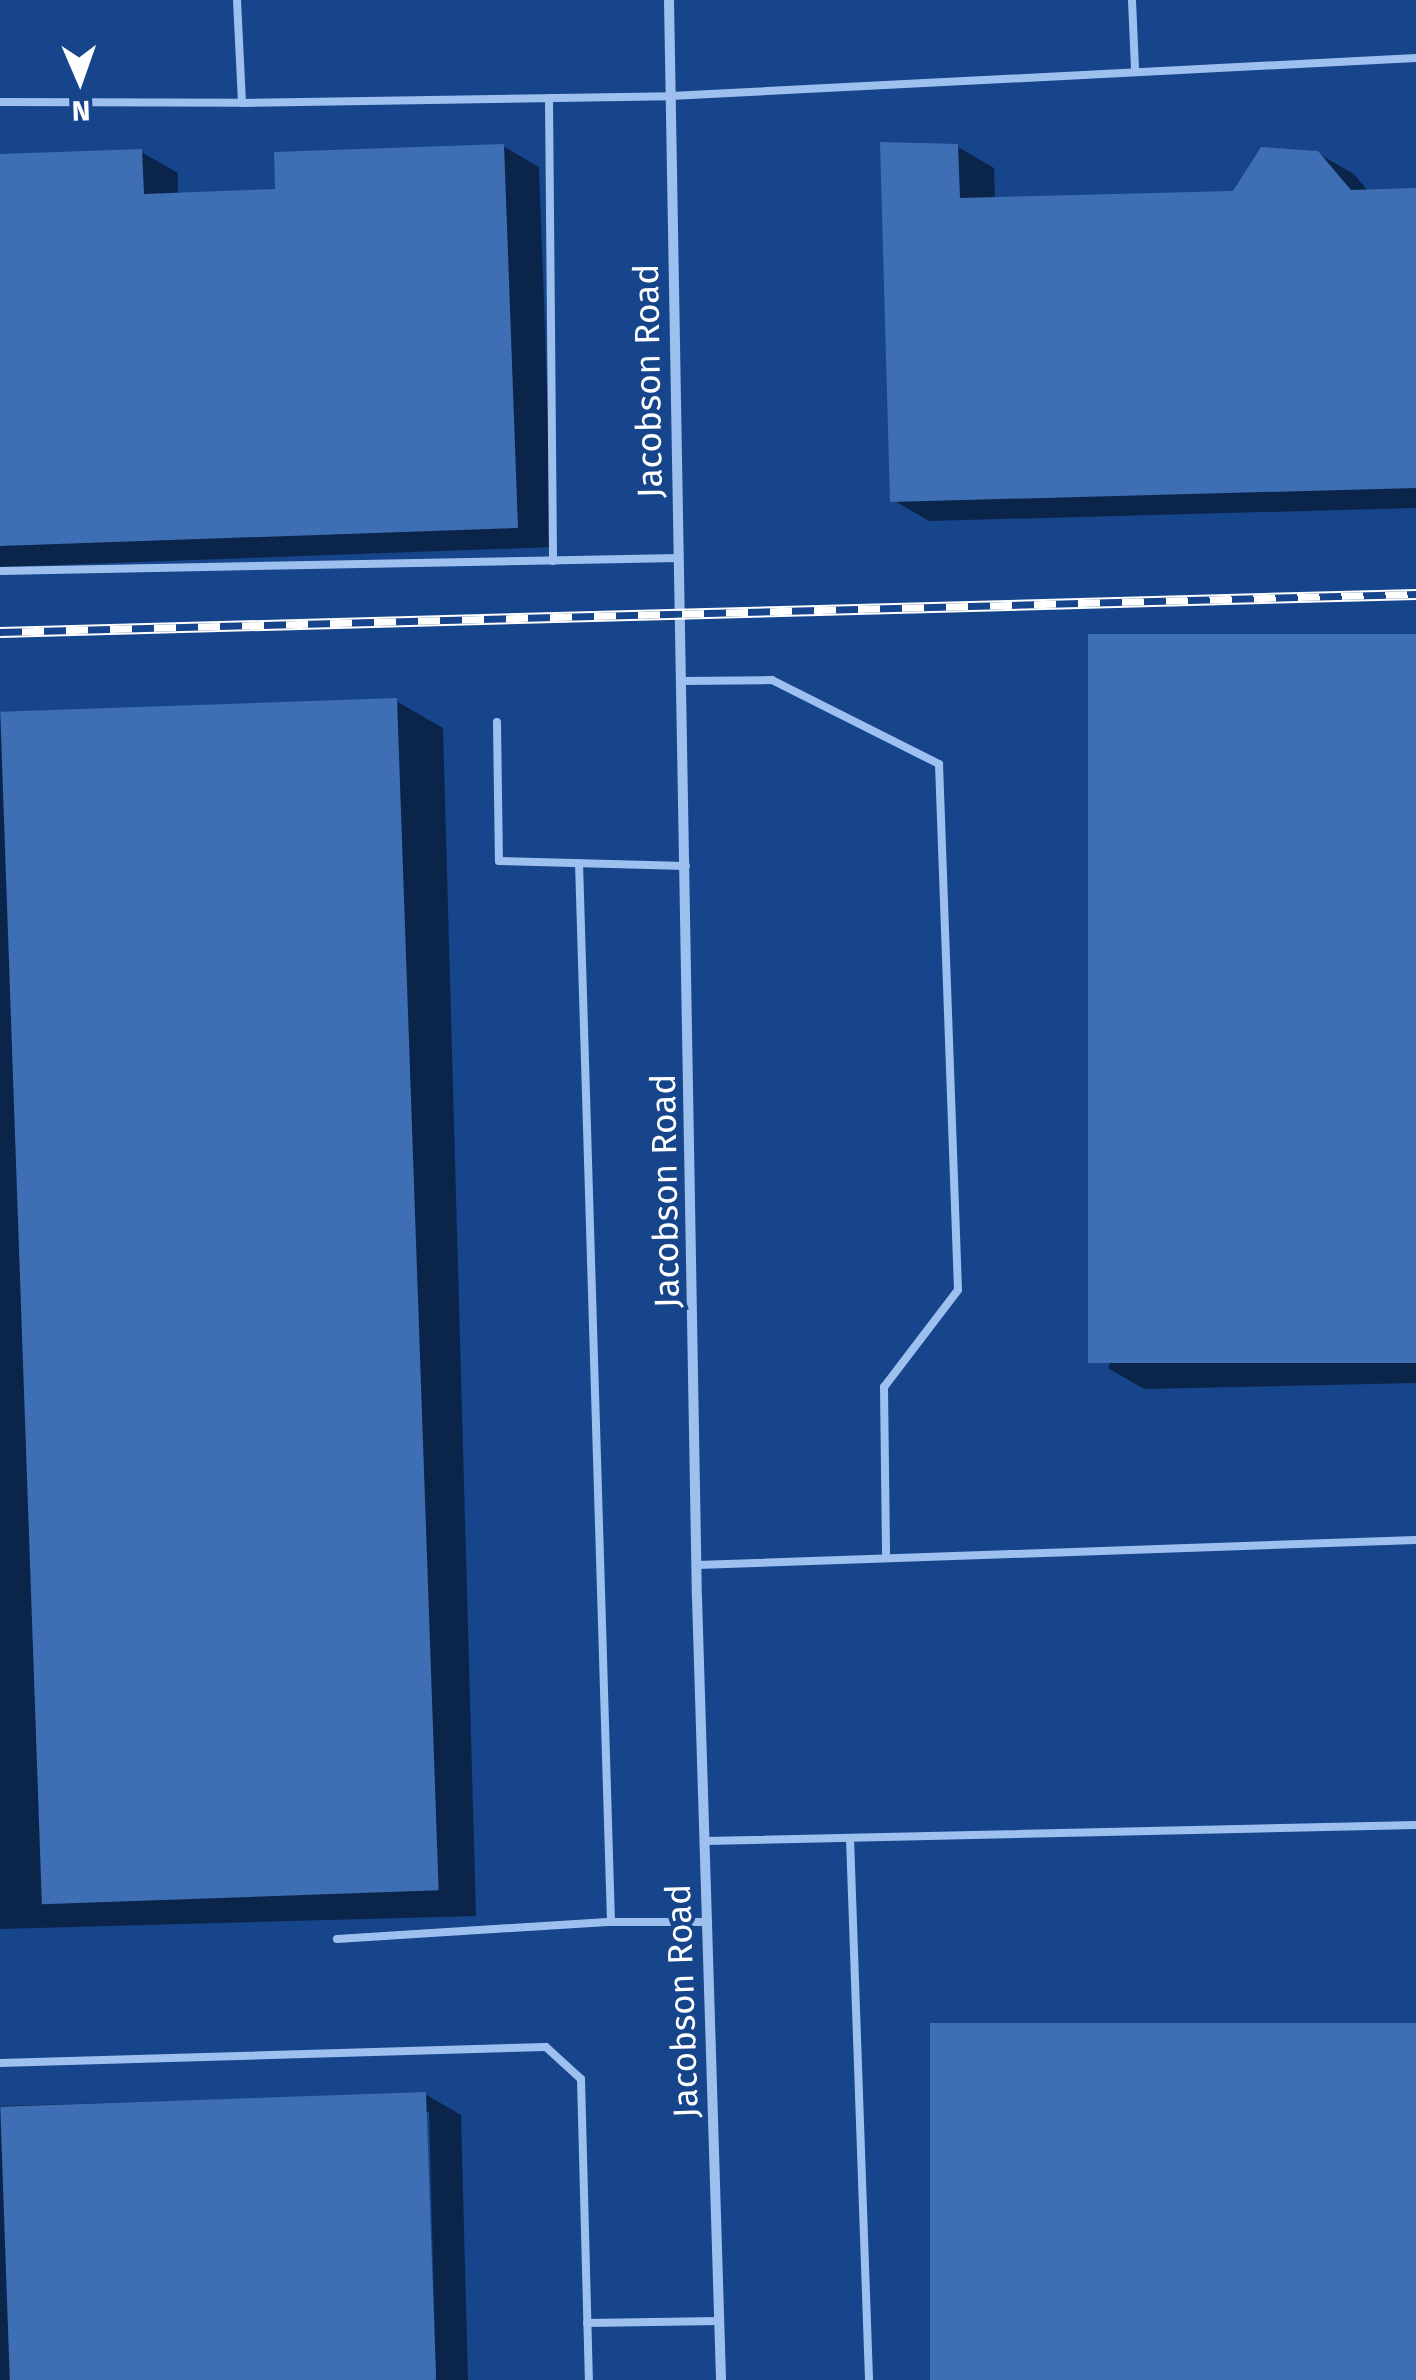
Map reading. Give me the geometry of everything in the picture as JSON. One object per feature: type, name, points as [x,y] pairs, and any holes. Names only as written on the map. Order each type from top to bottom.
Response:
[{"type":"street","name":"Jacobson Road","points":[[669,0],[697,1565],[721,2380]]},
{"type":"lane","points":[[237,0],[242,103]]},
{"type":"lane","points":[[1132,0],[1136,70]]},
{"type":"lane","points":[[0,102],[242,103],[671,96],[1416,58]]},
{"type":"lane","points":[[549,98],[553,561]]},
{"type":"lane","points":[[0,571],[680,558]]},
{"type":"lane","points":[[682,681],[772,680],[939,764],[958,1290],[884,1387],[886,1558]]},
{"type":"lane","points":[[497,722],[499,860],[686,866]]},
{"type":"lane","points":[[579,862],[610,1922]]},
{"type":"lane","points":[[697,1565],[1416,1540]]},
{"type":"lane","points":[[704,1841],[1416,1825]]},
{"type":"lane","points":[[850,1838],[869,2380]]},
{"type":"lane","points":[[337,1939],[610,1922],[706,1922]]},
{"type":"lane","points":[[0,2063],[546,2047],[581,2079],[589,2380]]},
{"type":"lane","points":[[587,2323],[719,2322]]},
{"type":"building","points":[[880,142],[958,144],[960,198],[1233,191],[1261,147],[1318,151],[1351,190],[1416,188],[1416,488],[890,502]]},
{"type":"building","points":[[504,144],[518,528],[0,546],[0,154],[142,149],[144,194],[275,189],[274,152]]},
{"type":"building","points":[[1088,634],[1416,634],[1416,1363],[1088,1363]]},
{"type":"building","points":[[397,698],[439,1890],[42,1904],[0,712]]},
{"type":"building","points":[[930,2023],[1416,2023],[1416,2380],[930,2380]]},
{"type":"building","points":[[426,2092],[436,2380],[10,2380],[0,2107]]},
{"type":"railway","points":[[0,632],[1416,594]]}]
